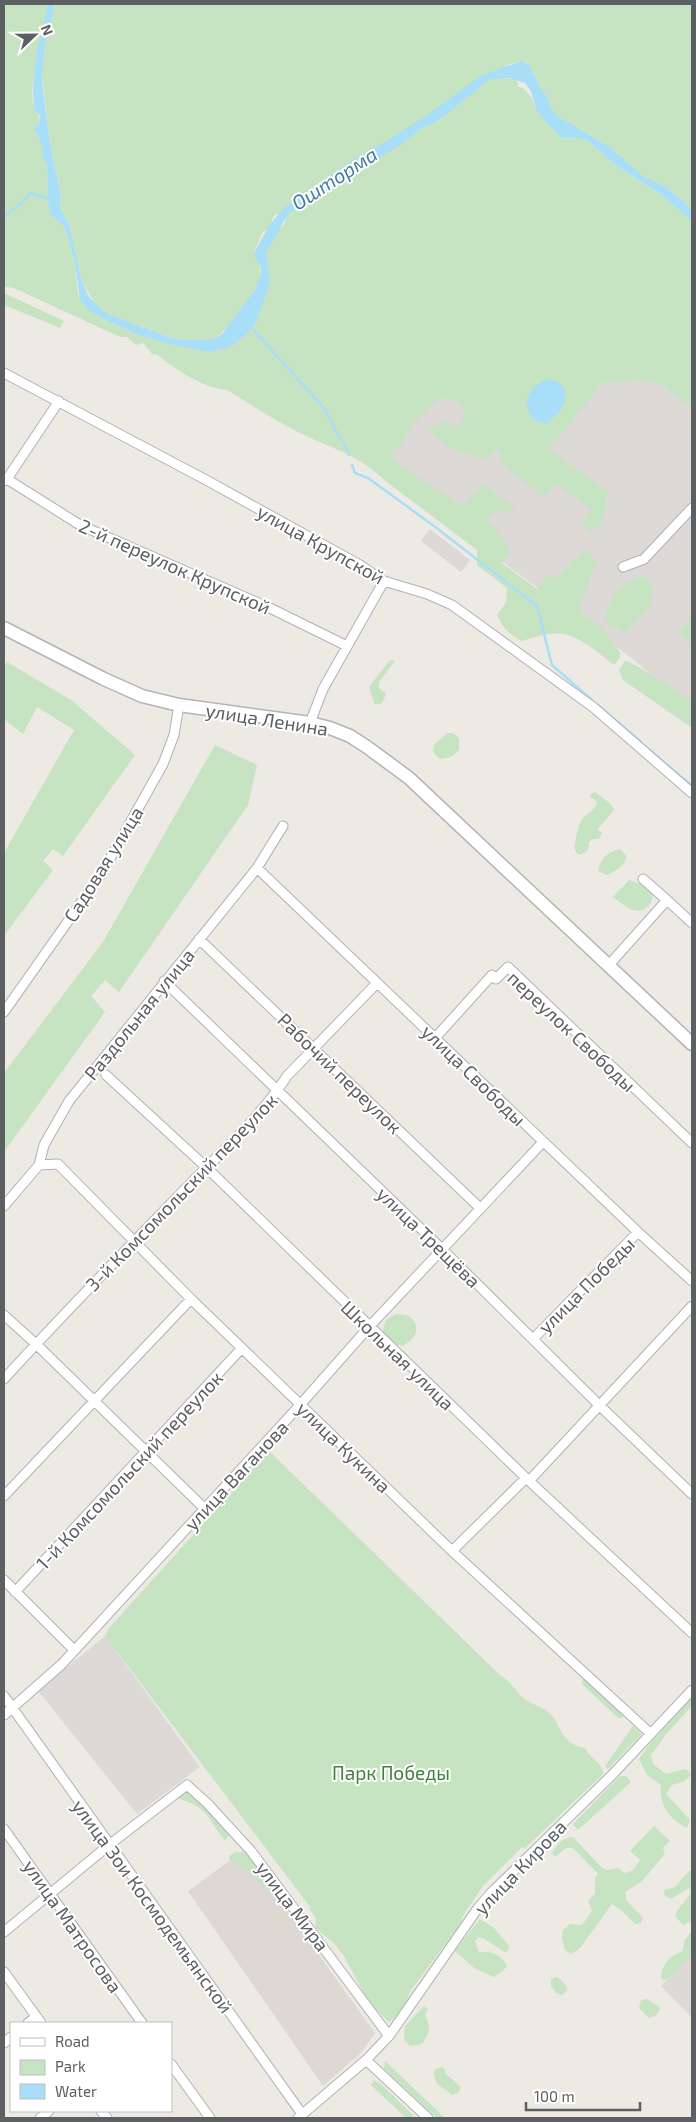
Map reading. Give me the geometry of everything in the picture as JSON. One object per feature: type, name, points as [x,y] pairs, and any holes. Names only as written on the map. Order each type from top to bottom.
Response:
[{"type":"street","name":"улица Крупской","points":[[4,373],[59,401],[352,561],[384,581],[427,594],[452,605],[593,707],[692,793]]},
{"type":"street","name":"2-й переулок Крупской","points":[[59,401],[5,480],[80,525],[270,608],[347,646]]},
{"type":"street","points":[[623,567],[644,559],[692,508]]},
{"type":"street","points":[[310,723],[323,689],[384,581]]},
{"type":"street","name":"улица Ленина","points":[[4,628],[142,696],[179,705],[310,723],[350,736],[386,759],[409,778],[692,1044]]},
{"type":"street","name":"Садовая улица","points":[[4,1012],[102,873],[164,764],[174,735],[179,705]]},
{"type":"street","name":"Раздольная улица","points":[[4,1206],[39,1165],[44,1145],[69,1100],[257,868],[283,826]]},
{"type":"street","name":"улица Свободы","points":[[257,868],[436,1037],[543,1142],[692,1281]]},
{"type":"street","points":[[643,879],[692,923]]},
{"type":"street","points":[[608,966],[667,900]]},
{"type":"street","name":"Рабочий переулок","points":[[199,939],[480,1208]]},
{"type":"street","name":"переулок Свободы","points":[[436,1037],[492,975],[496,979],[508,967],[692,1143]]},
{"type":"street","name":"улица Трещёва","points":[[164,982],[534,1338],[600,1406],[692,1494]]},
{"type":"street","name":"3-й Комсомольский переулок","points":[[4,1379],[206,1167],[243,1131],[277,1091],[287,1076],[378,983]]},
{"type":"street","name":"Школьная улица","points":[[106,1075],[206,1167],[528,1480],[692,1633]]},
{"type":"street","name":"улица Ваганова","points":[[4,1715],[74,1650],[442,1249],[543,1142]]},
{"type":"street","name":"улица Кукина","points":[[39,1165],[58,1164],[134,1242],[300,1405],[452,1551],[651,1734]]},
{"type":"street","name":"улица Победы","points":[[534,1338],[638,1232]]},
{"type":"street","points":[[4,1496],[191,1298]]},
{"type":"street","points":[[452,1551],[528,1480],[600,1406],[692,1306]]},
{"type":"street","points":[[4,1315],[205,1509]]},
{"type":"street","name":"1-й Комсомольский переулок","points":[[15,1592],[242,1348]]},
{"type":"street","points":[[4,1580],[74,1650]]},
{"type":"street","name":"улица Кирова","points":[[300,2116],[366,2060],[389,2036],[478,1908],[491,1893],[612,1775],[692,1690]]},
{"type":"street","name":"улица Зои Космодемьянской","points":[[4,1696],[300,2116]]},
{"type":"street","name":"улица Мира","points":[[109,1845],[187,1785],[207,1802],[251,1851],[389,2036]]},
{"type":"street","name":"улица Матросова","points":[[4,1829],[141,2022]]},
{"type":"street","points":[[4,1932],[109,1845]]},
{"type":"street","points":[[4,1972],[38,2020]]},
{"type":"street","points":[[366,2060],[428,2118]]},
{"type":"street","points":[[172,2065],[210,2118]]},
{"type":"shaded area","points":[[442,370],[547,448],[599,384],[642,380],[659,384],[692,408],[692,702],[670,690],[630,657],[369,462]]},
{"type":"shaded area","points":[[430,529],[470,560],[461,572],[421,541]]},
{"type":"shaded area","points":[[105,1636],[200,1767],[137,1814],[38,1691]]},
{"type":"shaded area","points":[[244,1850],[375,2033],[361,2053],[323,2086],[188,1891]]},
{"type":"shaded area","points":[[692,1954],[692,2018],[661,1986]]},
{"type":"green space","points":[[4,4],[48,4],[34,73],[32,99],[40,122],[34,127],[42,146],[43,158],[47,164],[48,202],[51,215],[63,225],[67,234],[75,263],[78,294],[85,306],[105,320],[136,334],[209,352],[259,313],[270,283],[266,253],[277,227],[283,227],[288,212],[274,215],[270,227],[262,233],[254,253],[261,266],[259,281],[232,323],[216,338],[206,340],[174,339],[104,313],[95,304],[82,281],[69,225],[60,208],[61,195],[50,143],[42,79],[45,45],[55,4],[692,4],[692,209],[666,187],[643,176],[610,147],[556,115],[529,64],[517,62],[510,64],[503,69],[499,78],[517,79],[518,87],[523,88],[532,98],[537,112],[558,135],[563,138],[584,139],[591,143],[615,165],[659,193],[692,221],[692,408],[659,384],[642,380],[599,384],[565,431],[548,448],[608,492],[601,524],[590,533],[582,522],[591,510],[557,484],[543,497],[500,462],[502,452],[494,451],[487,460],[448,447],[430,432],[435,424],[444,421],[453,426],[458,426],[466,415],[464,408],[454,400],[444,398],[436,401],[411,426],[402,444],[390,453],[398,464],[461,505],[485,485],[517,509],[503,512],[496,509],[486,520],[493,526],[511,551],[502,563],[537,589],[546,577],[555,576],[563,571],[574,557],[578,559],[585,550],[590,552],[597,563],[580,607],[583,614],[600,626],[620,652],[620,658],[614,665],[584,642],[566,635],[548,634],[521,641],[513,636],[504,627],[497,615],[506,602],[507,588],[477,565],[477,550],[366,465],[294,430],[227,390],[218,389],[199,382],[156,354],[153,355],[143,343],[136,345],[127,337],[120,337],[16,289],[4,286]]},
{"type":"green space","points":[[4,293],[64,321],[60,328],[4,305]]},
{"type":"green space","points":[[641,576],[649,580],[652,588],[652,596],[647,609],[625,633],[619,628],[610,627],[605,616],[614,596],[622,587]]},
{"type":"green space","points":[[692,613],[692,638],[690,644],[678,632]]},
{"type":"green space","points":[[390,660],[395,661],[379,682],[379,688],[386,694],[382,703],[375,705],[369,687]]},
{"type":"green space","points":[[625,661],[647,672],[692,701],[692,728],[623,680],[619,670]]},
{"type":"green space","points":[[7,662],[71,700],[135,755],[63,856],[53,849],[43,861],[53,870],[4,936],[4,853],[74,730],[37,707],[23,734],[4,719],[4,667]]},
{"type":"green space","points":[[447,733],[453,733],[459,738],[459,750],[451,757],[440,759],[433,752],[434,745]]},
{"type":"green space","points":[[215,745],[257,765],[248,805],[119,992],[105,980],[91,996],[105,1012],[4,1152],[4,1073],[103,942]]},
{"type":"green space","points":[[595,792],[611,804],[614,810],[597,830],[602,832],[599,839],[593,839],[589,842],[586,851],[578,855],[574,848],[578,829],[584,817],[596,805],[597,801],[590,797]]},
{"type":"green space","points":[[620,849],[626,855],[623,865],[607,875],[598,871],[601,862],[606,856]]},
{"type":"green space","points":[[629,880],[652,888],[653,896],[646,908],[638,911],[630,909],[613,897]]},
{"type":"green space","points":[[396,1314],[407,1315],[415,1323],[416,1327],[414,1336],[402,1346],[390,1343],[382,1333],[386,1320]]},
{"type":"green space","name":"Парк Победы","points":[[269,1451],[523,1697],[547,1711],[565,1738],[576,1746],[585,1748],[599,1763],[603,1774],[524,1849],[522,1847],[483,1886],[462,1917],[461,1923],[411,1990],[402,2011],[389,2022],[369,2003],[344,1956],[334,1943],[315,1928],[316,1918],[309,1909],[311,1908],[105,1636],[109,1628]]},
{"type":"green space","points":[[583,1677],[624,1715],[622,1718],[618,1718],[582,1684]]},
{"type":"green space","points":[[692,1697],[692,1706],[667,1733],[651,1755],[653,1764],[666,1774],[685,1769],[690,1772],[690,1776],[685,1781],[672,1785],[666,1794],[690,1820],[687,1828],[666,1811],[662,1799],[661,1785],[647,1775],[639,1759],[648,1746]]},
{"type":"green space","points":[[633,1726],[642,1734],[608,1769],[605,1766]]},
{"type":"green space","points":[[620,1776],[626,1776],[631,1782],[578,1830],[573,1824]]},
{"type":"green space","points":[[193,1792],[213,1804],[220,1813],[229,1835],[225,1841],[201,1809],[187,1801],[176,1798],[181,1793]]},
{"type":"green space","points":[[654,1826],[670,1841],[663,1848],[665,1854],[641,1882],[625,1892],[627,1901],[643,1918],[641,1923],[635,1924],[612,1904],[580,1948],[571,1954],[565,1950],[562,1938],[563,1930],[570,1924],[582,1925],[592,1911],[588,1900],[595,1894],[595,1878],[598,1874],[573,1848],[566,1848],[555,1857],[552,1853],[556,1847],[563,1840],[573,1837],[602,1868],[607,1870],[618,1868],[625,1873],[633,1870],[640,1860],[630,1851]]},
{"type":"green space","points":[[236,1852],[249,1854],[285,1903],[270,1893],[237,1863],[229,1859],[229,1856]]},
{"type":"green space","points":[[689,1871],[692,1871],[692,1921],[683,1925],[675,1916],[691,1893],[689,1888],[671,1899],[665,1896],[664,1890],[675,1887]]},
{"type":"green space","points":[[480,1919],[494,1928],[510,1947],[506,1953],[483,1938],[478,1937],[475,1941],[479,1952],[495,1954],[507,1966],[494,1977],[474,1968],[455,1951]]},
{"type":"green space","points":[[692,1931],[692,1955],[669,1978],[664,1980],[661,1978],[661,1973],[665,1964],[674,1955],[683,1951],[684,1941]]},
{"type":"green space","points":[[555,1977],[563,1982],[568,1990],[562,1995],[557,1994],[551,1986],[551,1980]]},
{"type":"green space","points":[[647,1999],[659,2007],[660,2010],[655,2016],[649,2018],[639,2008],[641,2000]]},
{"type":"green space","points":[[424,2006],[428,2009],[425,2015],[429,2027],[428,2033],[422,2044],[410,2046],[404,2039],[405,2026]]},
{"type":"green space","points":[[385,2061],[445,2118],[437,2118],[384,2069]]},
{"type":"green space","points":[[441,2067],[461,2087],[458,2093],[452,2095],[439,2086],[435,2080],[434,2070]]},
{"type":"green space","points":[[374,2080],[381,2084],[416,2118],[406,2118],[371,2085]]},
{"type":"water","name":"Ошторма","points":[[48,4],[55,4],[45,45],[42,79],[43,91],[50,143],[61,196],[60,208],[69,225],[82,281],[89,297],[105,313],[174,339],[206,340],[216,338],[223,333],[255,290],[261,273],[261,266],[254,253],[270,224],[285,207],[353,160],[429,114],[480,76],[522,61],[529,64],[556,115],[610,147],[643,176],[666,187],[692,209],[692,221],[659,193],[615,165],[591,143],[584,139],[563,138],[558,135],[537,112],[531,91],[525,83],[510,78],[490,79],[439,120],[422,128],[406,141],[323,193],[313,202],[299,207],[288,214],[266,253],[270,283],[256,322],[246,335],[229,347],[209,352],[170,344],[136,334],[90,311],[80,300],[75,263],[67,234],[63,225],[51,215],[48,202],[47,165],[43,158],[42,146],[34,127],[40,122],[40,116],[34,110],[33,88],[36,56]]},
{"type":"water","points":[[548,379],[558,382],[563,387],[565,400],[557,414],[545,424],[533,420],[527,408],[527,401],[533,389]]},
{"type":"waterway","points":[[4,216],[22,203],[30,193],[50,199]]},
{"type":"waterway","points":[[250,326],[324,408],[349,455]]},
{"type":"waterway","points":[[352,465],[355,473],[368,478],[434,526],[537,606],[552,665],[593,701]]},
{"type":"waterway","points":[[598,705],[641,742]]},
{"type":"waterway","points":[[645,746],[692,786]]}]
